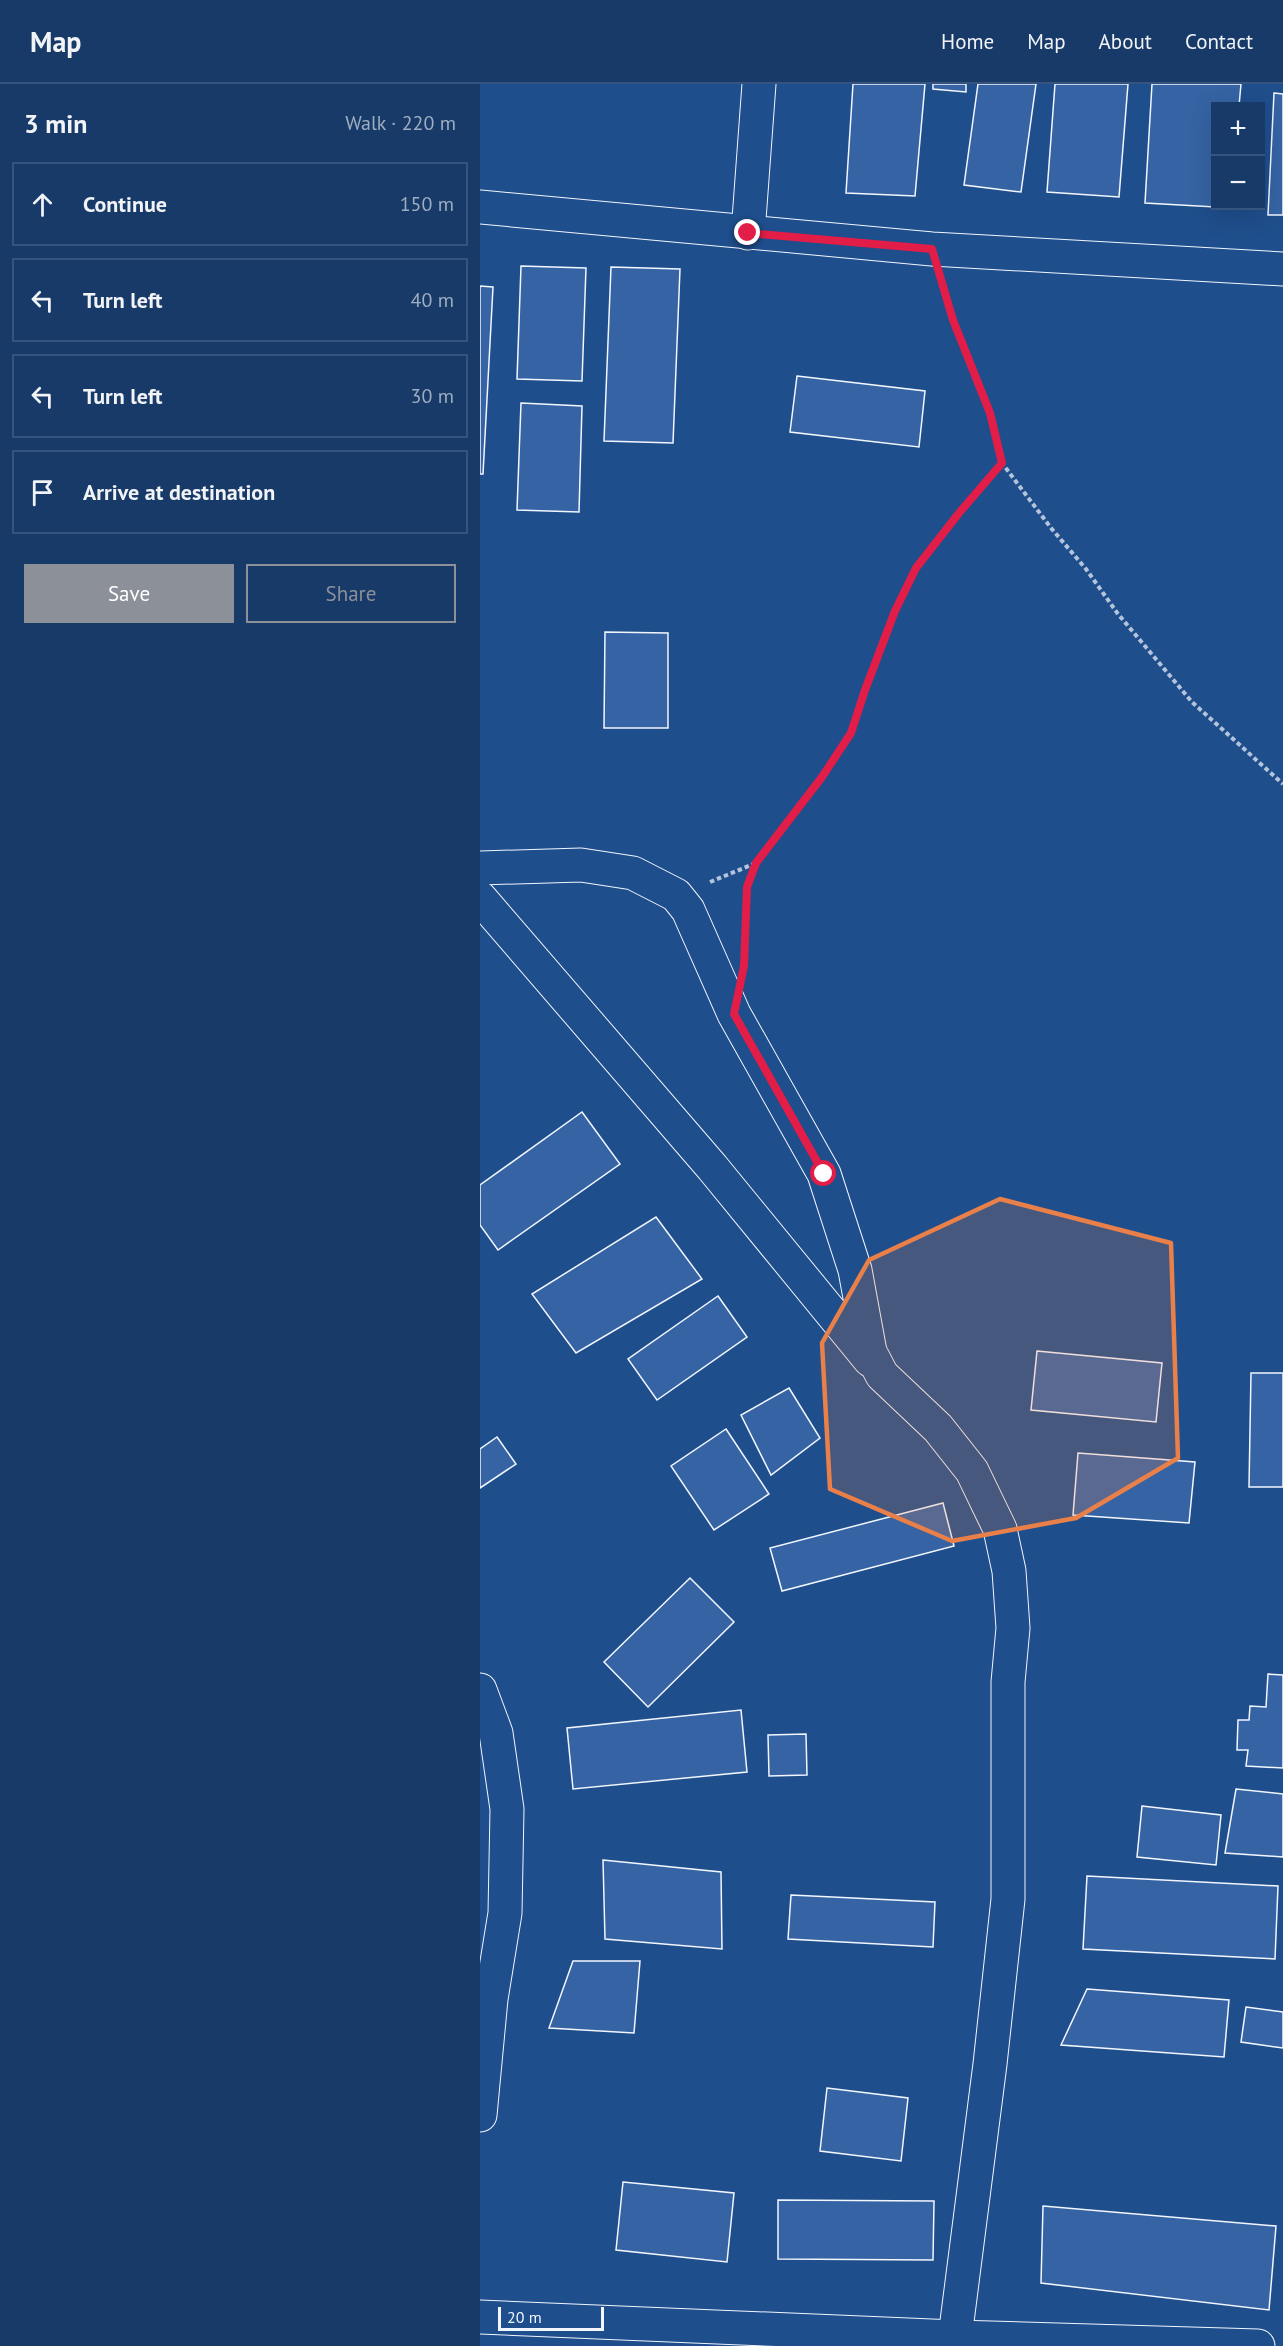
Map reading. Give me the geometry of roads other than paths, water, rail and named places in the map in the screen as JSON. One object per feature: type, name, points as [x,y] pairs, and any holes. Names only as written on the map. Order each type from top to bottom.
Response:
[{"type":"street","points":[[748,233],[759,84]]},
{"type":"street","points":[[480,207],[932,249],[1283,269]]},
{"type":"street","points":[[480,868],[581,865],[633,873],[676,896],[688,910],[734,1014],[824,1174],[855,1270],[870,1352],[882,1375]]},
{"type":"street","points":[[480,898],[712,1167],[882,1375],[938,1428],[972,1471],[1000,1529],[1010,1582],[1013,1628],[1008,1693],[1008,1899],[990,2064],[955,2337]]},
{"type":"street","points":[[480,1690],[496,1733],[507,1809],[505,1913],[491,1999],[480,2115]]},
{"type":"street","points":[[480,2317],[955,2337],[1258,2346]]}]
